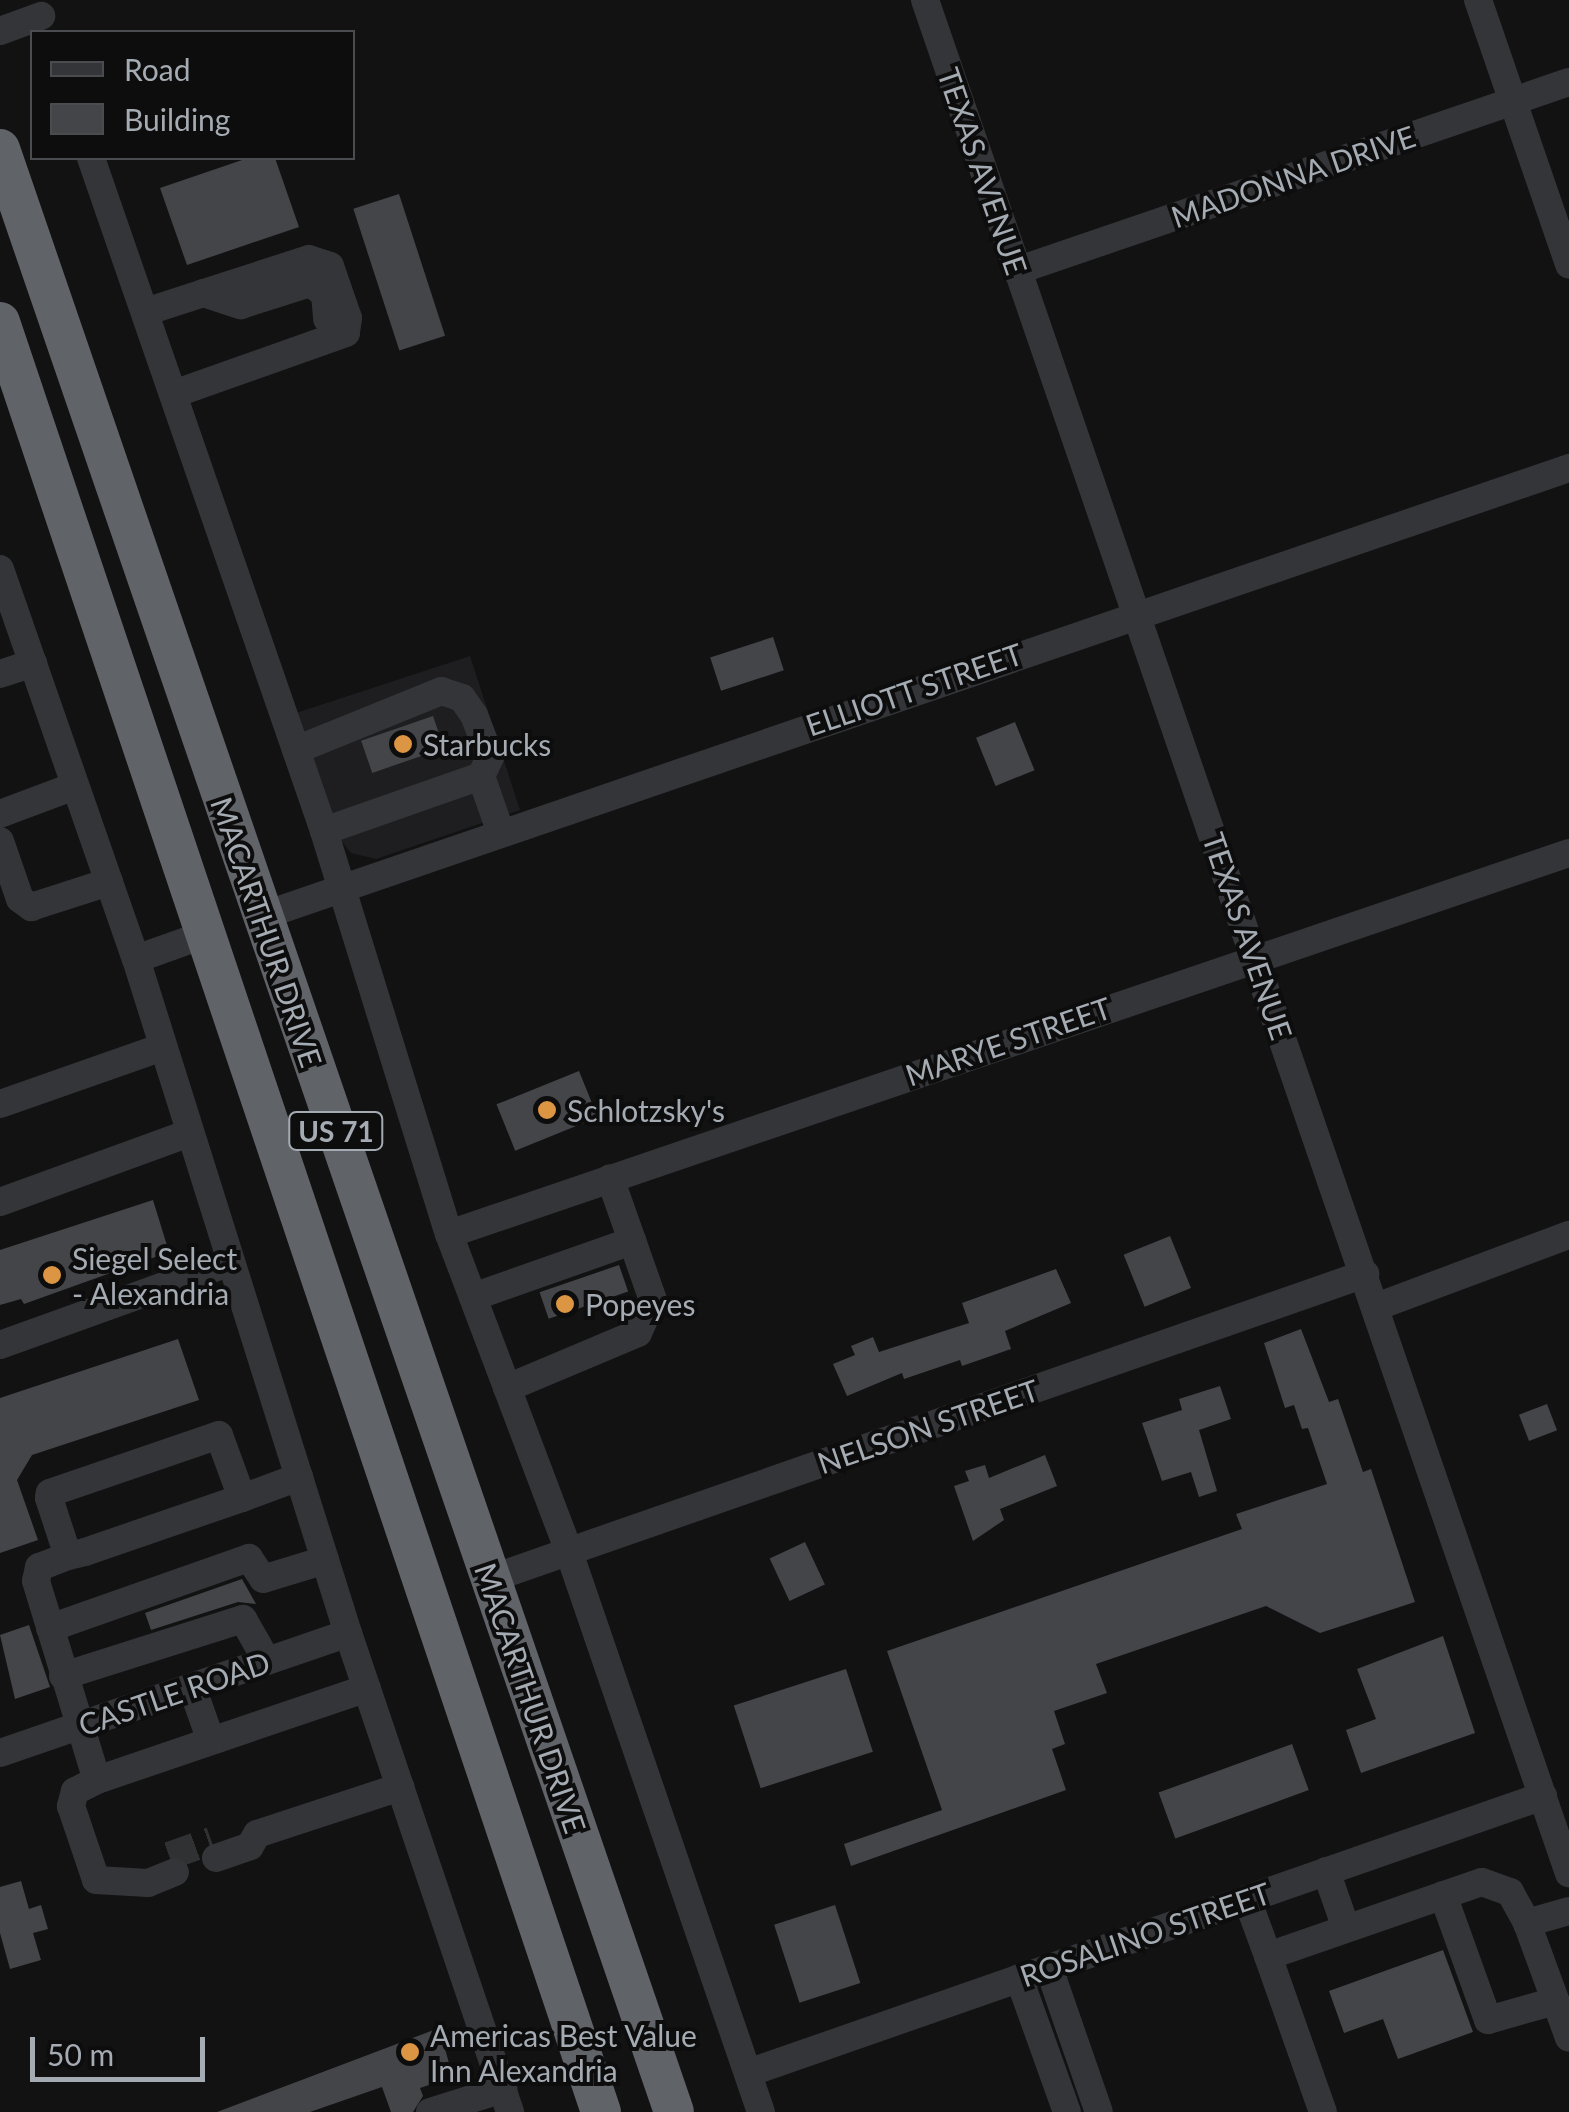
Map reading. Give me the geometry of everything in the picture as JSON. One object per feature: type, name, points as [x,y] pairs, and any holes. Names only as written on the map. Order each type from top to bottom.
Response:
[{"type":"highway","name":"MACARTHUR DRIVE","points":[[0,148],[674,2112]]},
{"type":"highway","name":"MACARTHUR DRIVE","points":[[0,322],[209,934],[555,1990],[600,2112]]},
{"type":"highway","points":[[209,934],[262,916]]},
{"type":"highway","points":[[555,1990],[580,2112]]},
{"type":"street","name":"TEXAS AVENUE","points":[[925,0],[1569,1873]]},
{"type":"street","points":[[1478,0],[1569,265]]},
{"type":"street","points":[[0,31],[41,16]]},
{"type":"street","name":"MADONNA DRIVE","points":[[1016,270],[1569,82]]},
{"type":"street","points":[[92,160],[324,831],[450,1234],[569,1552],[761,2112]]},
{"type":"street","points":[[145,312],[309,259],[330,266],[348,318],[346,333],[174,394]]},
{"type":"street","name":"ELLIOTT STREET","points":[[262,916],[1136,612],[1569,468]]},
{"type":"street","points":[[2,579],[136,958],[348,1633],[506,2100],[430,2112]]},
{"type":"street","points":[[0,674],[33,663]]},
{"type":"street","points":[[296,750],[444,704],[459,716],[501,833]]},
{"type":"street","points":[[324,831],[480,777]]},
{"type":"street","points":[[0,814],[76,786]]},
{"type":"street","points":[[0,842],[20,900],[31,907],[109,882]]},
{"type":"street","name":"MARYE STREET","points":[[450,1234],[1255,956],[1569,853]]},
{"type":"street","points":[[136,958],[209,934]]},
{"type":"street","points":[[0,1104],[163,1047]]},
{"type":"street","points":[[0,1202],[190,1133]]},
{"type":"street","points":[[507,1388],[638,1334],[653,1300],[626,1243],[610,1178]]},
{"type":"street","points":[[1376,1307],[1569,1234]]},
{"type":"street","points":[[473,1297],[626,1243]]},
{"type":"street","points":[[0,1345],[232,1262]]},
{"type":"street","name":"NELSON STREET","points":[[490,1579],[1365,1274]]},
{"type":"street","points":[[68,1556],[50,1493],[212,1436],[220,1436],[242,1498]]},
{"type":"street","points":[[97,1780],[37,1573],[68,1556],[299,1477]]},
{"type":"street","points":[[50,1628],[249,1558],[263,1579],[325,1560]]},
{"type":"street","points":[[64,1676],[244,1619],[267,1661]]},
{"type":"street","name":"CASTLE ROAD","points":[[0,1753],[348,1633]]},
{"type":"street","points":[[192,1687],[211,1741]]},
{"type":"street","points":[[172,1864],[134,1880],[96,1880],[74,1826],[76,1792],[97,1780],[367,1688]]},
{"type":"street","points":[[213,1849],[250,1846],[257,1834],[400,1787]]},
{"type":"street","name":"ROSALINO STREET","points":[[748,2073],[1543,1796]]},
{"type":"street","points":[[1326,1871],[1346,1928]]},
{"type":"street","points":[[1268,1956],[1482,1882],[1500,1885],[1528,1923],[1569,2038]]},
{"type":"street","points":[[1443,1894],[1488,2020],[1555,2000]]},
{"type":"street","points":[[1247,1899],[1323,2112]]},
{"type":"street","points":[[1528,1923],[1569,1911]]},
{"type":"street","points":[[1048,1968],[1098,2112]]},
{"type":"street","points":[[1019,1978],[1068,2112]]},
{"type":"shaded area","points":[[470,656],[520,810],[376,859],[351,853],[340,839],[296,713]]},
{"type":"building","points":[[242,160],[276,160],[299,227],[187,265],[160,188]]},
{"type":"building","points":[[399,194],[445,336],[399,351],[353,209]]},
{"type":"building","points":[[773,637],[784,670],[721,691],[710,657]]},
{"type":"building","name":"Starbucks","points":[[433,716],[444,748],[372,773],[361,741]]},
{"type":"building","points":[[1015,722],[1034,770],[996,786],[976,738]]},
{"type":"building","name":"Schlotzsky's","points":[[579,1071],[598,1117],[515,1151],[496,1104]]},
{"type":"building","name":"Siegel Select - Alexandria","points":[[153,1200],[169,1252],[24,1304],[21,1299],[0,1305],[0,1250]]},
{"type":"building","points":[[1170,1236],[1191,1288],[1145,1307],[1124,1255]]},
{"type":"building","name":"Popeyes","points":[[619,1265],[628,1291],[549,1319],[540,1292]]},
{"type":"building","points":[[1056,1269],[1071,1303],[1005,1331],[1011,1349],[962,1366],[960,1360],[904,1379],[902,1373],[847,1396],[833,1364],[855,1355],[851,1346],[873,1337],[879,1352],[969,1323],[962,1303]]},
{"type":"building","points":[[1301,1329],[1329,1402],[1338,1399],[1363,1472],[1371,1469],[1415,1602],[1320,1633],[1266,1606],[1096,1664],[1107,1693],[1054,1711],[1065,1744],[1052,1749],[1066,1790],[851,1866],[844,1844],[942,1810],[887,1651],[1242,1529],[1236,1514],[1327,1484],[1308,1428],[1302,1429],[1294,1405],[1285,1408],[1264,1343]]},
{"type":"building","points":[[178,1339],[199,1400],[32,1455],[17,1480],[38,1540],[0,1553],[0,1398]]},
{"type":"building","points":[[1220,1386],[1231,1419],[1199,1430],[1217,1491],[1199,1497],[1191,1472],[1162,1481],[1142,1423],[1182,1410],[1179,1399]]},
{"type":"building","points":[[1547,1404],[1557,1430],[1529,1441],[1519,1415]]},
{"type":"building","points":[[1045,1455],[1057,1486],[1000,1509],[1004,1520],[973,1541],[954,1486],[969,1481],[965,1471],[985,1465],[989,1478]]},
{"type":"building","points":[[805,1542],[825,1585],[790,1601],[770,1558]]},
{"type":"building","points":[[242,1579],[256,1604],[238,1602],[151,1630],[145,1613]]},
{"type":"building","points":[[29,1625],[50,1687],[15,1699],[0,1635]]},
{"type":"building","points":[[1443,1636],[1475,1733],[1361,1773],[1346,1730],[1376,1719],[1357,1669]]},
{"type":"building","points":[[846,1669],[873,1752],[761,1788],[734,1705]]},
{"type":"building","points":[[1292,1744],[1309,1790],[1175,1839],[1159,1793]]},
{"type":"building","points":[[21,1881],[29,1909],[41,1905],[48,1929],[33,1933],[41,1960],[10,1969],[0,1933],[0,1887]]},
{"type":"building","points":[[835,1905],[860,1983],[799,2003],[774,1925]]},
{"type":"building","points":[[1443,1950],[1473,2032],[1398,2059],[1383,2019],[1344,2033],[1329,1991]]},
{"type":"building","name":"Americas Best Value Inn Alexandria","points":[[439,2028],[453,2077],[420,2088],[423,2096],[413,2112],[391,2112],[382,2087],[310,2112],[217,2112]]},
{"type":"tunnel","points":[[169,1856],[211,1841]]},
{"type":"place","name":"Starbucks","points":[[403,744]]},
{"type":"place","name":"Schlotzsky's","points":[[547,1110]]},
{"type":"place","name":"Siegel Select - Alexandria","points":[[52,1275]]},
{"type":"place","name":"Popeyes","points":[[565,1304]]},
{"type":"place","name":"Americas Best Value Inn Alexandria","points":[[410,2052]]}]
